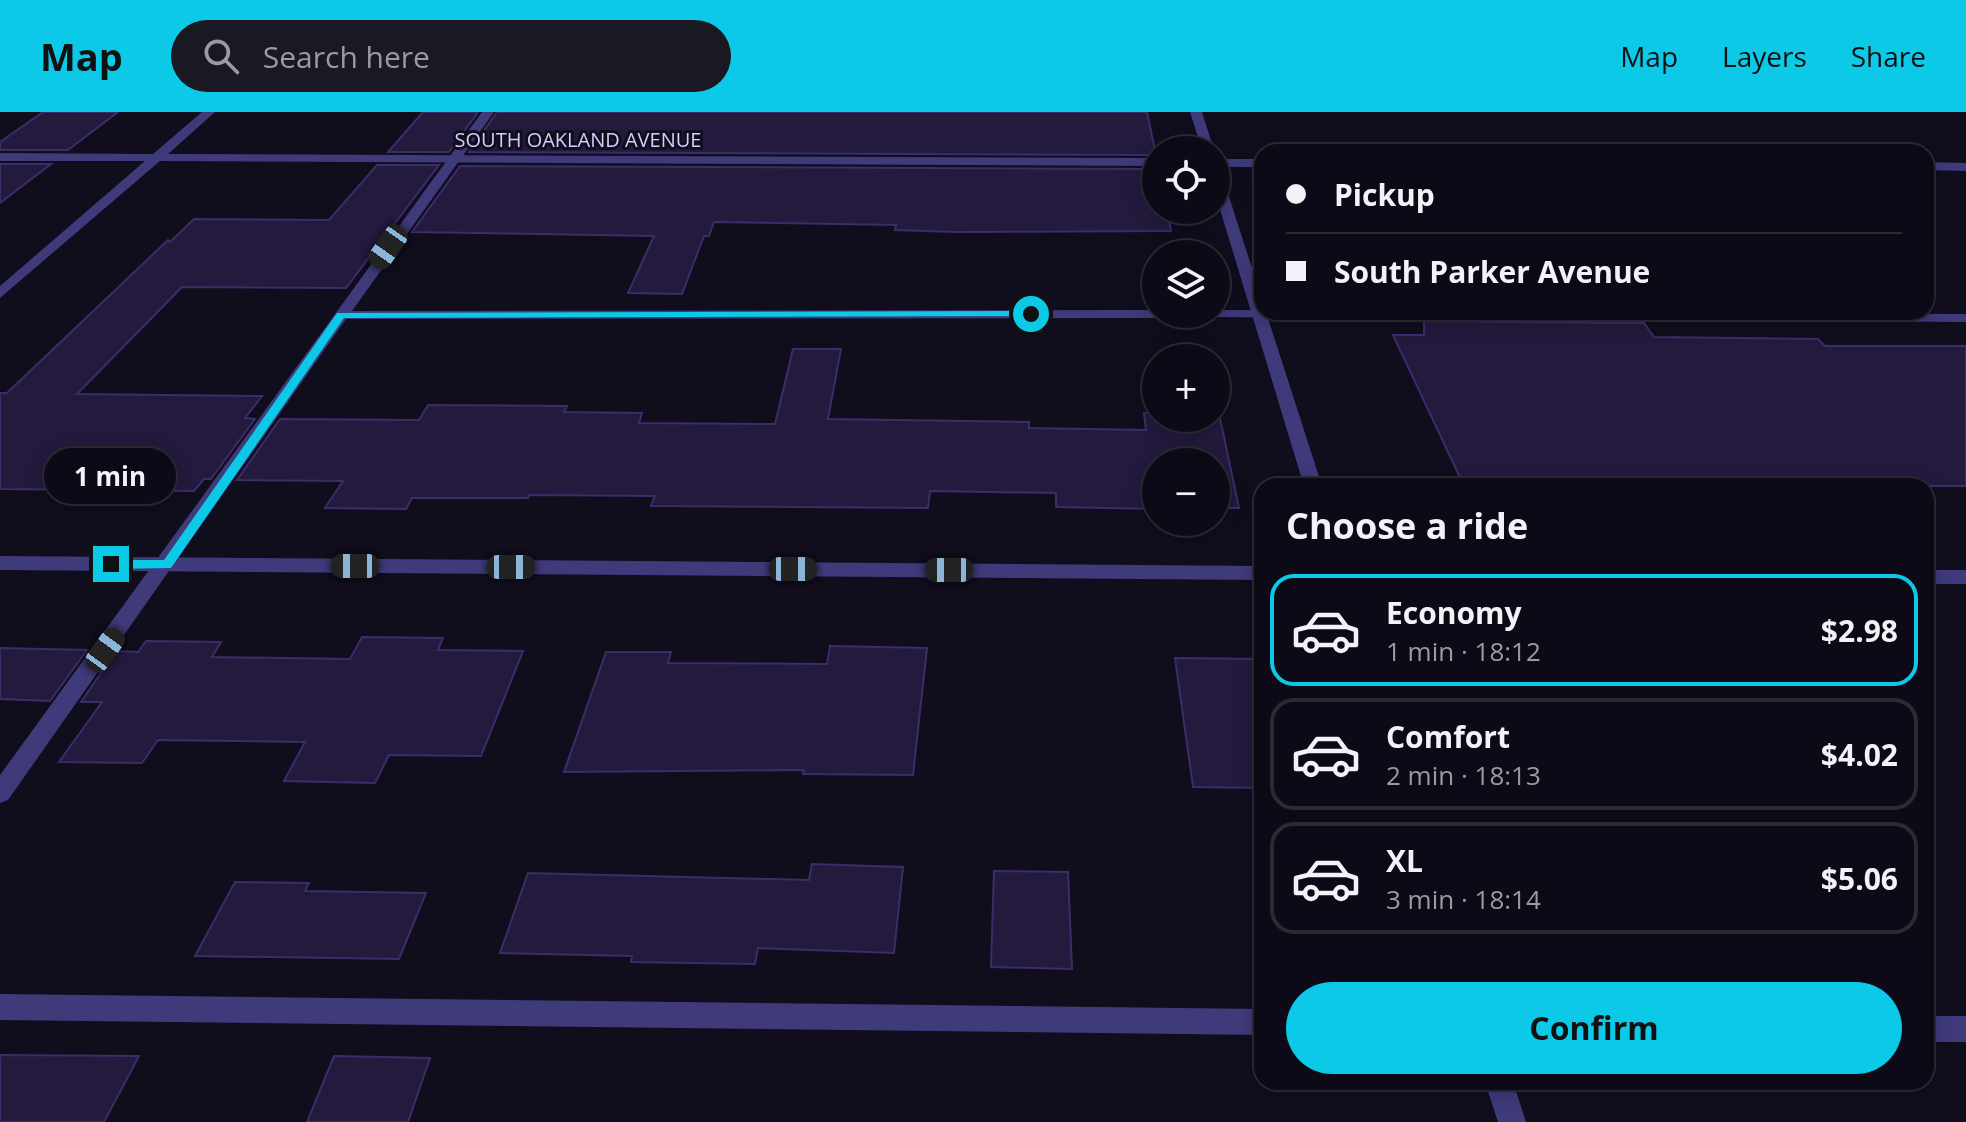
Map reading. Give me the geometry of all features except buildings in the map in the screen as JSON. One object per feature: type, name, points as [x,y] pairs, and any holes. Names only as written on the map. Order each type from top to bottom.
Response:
[{"type":"street","points":[[0,294],[209,112]]},
{"type":"street","points":[[0,793],[167,565],[341,315],[488,112]]},
{"type":"street","points":[[1196,112],[1204,136]]},
{"type":"street","name":"SOUTH OAKLAND AVENUE","points":[[0,157],[1142,162]]},
{"type":"street","points":[[1230,163],[1254,163]]},
{"type":"street","points":[[1934,166],[1966,167]]},
{"type":"street","points":[[1230,220],[1254,298]]},
{"type":"street","points":[[341,315],[1142,314]]},
{"type":"street","points":[[1230,314],[1254,314]]},
{"type":"street","points":[[1934,318],[1966,318]]},
{"type":"street","points":[[1261,320],[1310,478]]},
{"type":"street","points":[[0,563],[1254,573]]},
{"type":"street","points":[[1934,577],[1966,577]]},
{"type":"street","points":[[0,1007],[1254,1022]]},
{"type":"street","points":[[1934,1029],[1966,1029]]},
{"type":"street","points":[[1502,1090],[1512,1122]]},
{"type":"route","points":[[111,564],[167,565],[341,315],[1031,314]]}]
